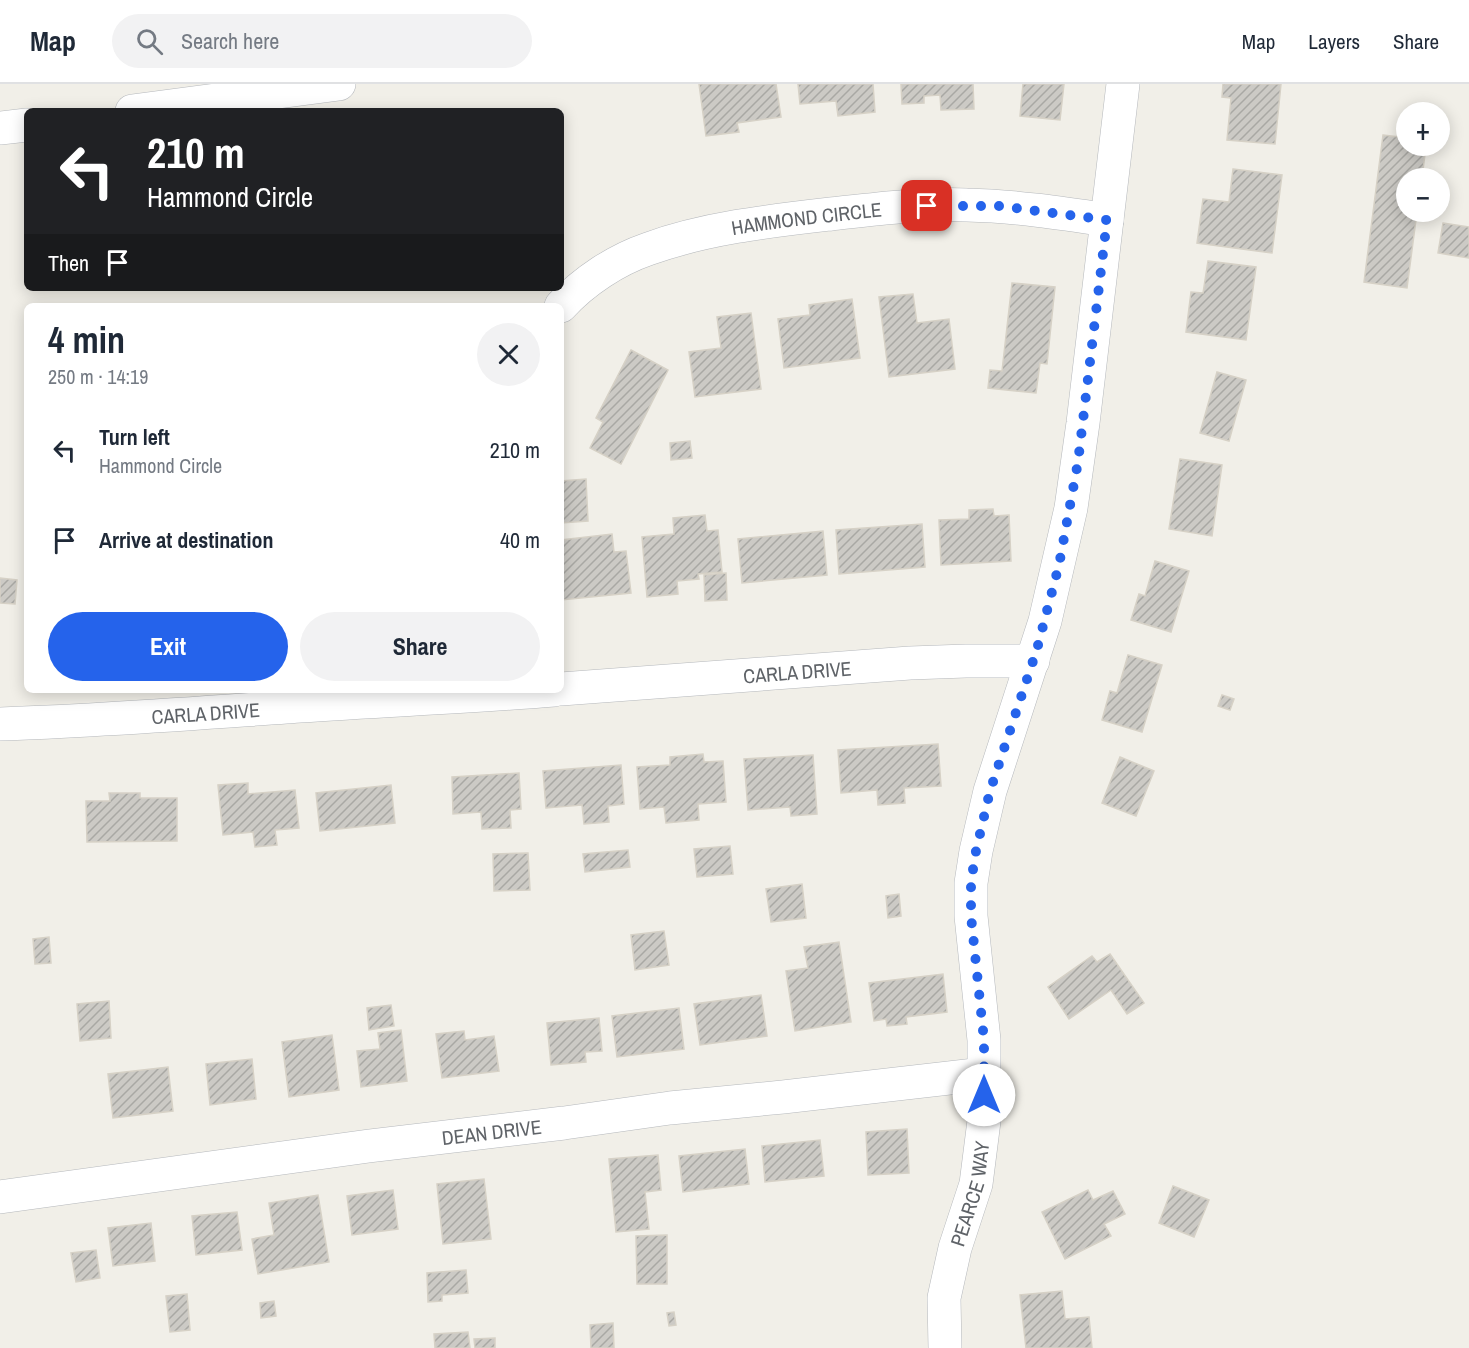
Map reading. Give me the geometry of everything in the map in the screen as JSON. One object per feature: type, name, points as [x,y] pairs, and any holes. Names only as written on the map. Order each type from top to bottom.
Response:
[{"type":"street","points":[[155,108],[339,84]]},
{"type":"street","name":"PEARCE WAY","points":[[945,1348],[944,1298],[955,1248],[970,1204],[979,1164],[984,1121],[983,1022],[971,916],[971,882],[981,821],[1033,662],[1059,565],[1071,508],[1123,84]]},
{"type":"street","points":[[0,128],[24,125]]},
{"type":"street","name":"HAMMOND CIRCLE","points":[[564,303],[590,280],[646,249],[741,226],[850,212],[964,205],[1030,209],[1107,220]]},
{"type":"street","name":"CARLA DRIVE","points":[[564,689],[910,663],[966,660],[1033,662]]},
{"type":"street","name":"CARLA DRIVE","points":[[0,724],[89,721],[487,693]]},
{"type":"street","name":"DEAN DRIVE","points":[[0,1197],[369,1146],[670,1108],[984,1074]]},
{"type":"building","points":[[699,84],[776,84],[781,117],[737,123],[739,132],[706,136]]},
{"type":"building","points":[[798,84],[873,84],[875,112],[838,116],[836,101],[800,104]]},
{"type":"building","points":[[901,84],[973,84],[974,109],[941,110],[940,95],[924,96],[924,103],[902,104]]},
{"type":"building","points":[[1023,84],[1064,84],[1060,120],[1020,116]]},
{"type":"building","points":[[1223,84],[1281,84],[1275,144],[1227,140],[1231,98],[1222,97]]},
{"type":"building","points":[[1383,135],[1396,137],[1396,156],[1425,156],[1423,168],[1396,168],[1396,222],[1416,222],[1407,288],[1364,282]]},
{"type":"building","points":[[1233,169],[1282,175],[1272,253],[1197,243],[1203,199],[1229,202]]},
{"type":"building","points":[[1443,223],[1469,227],[1469,258],[1438,253]]},
{"type":"building","points":[[1208,261],[1256,267],[1246,340],[1186,332],[1191,292],[1203,293]]},
{"type":"building","points":[[1012,283],[1055,287],[1047,364],[1040,363],[1036,393],[988,388],[990,370],[1002,371]]},
{"type":"building","points":[[913,294],[917,323],[949,319],[955,369],[889,377],[879,297]]},
{"type":"building","points":[[852,299],[860,358],[784,368],[778,319],[810,315],[809,305]]},
{"type":"building","points":[[751,313],[761,389],[695,397],[689,352],[721,348],[717,317]]},
{"type":"building","points":[[631,350],[668,370],[621,464],[590,448],[603,422],[596,418]]},
{"type":"building","points":[[1217,372],[1246,380],[1229,441],[1200,433]]},
{"type":"building","points":[[690,441],[692,458],[671,460],[670,443]]},
{"type":"building","points":[[1180,459],[1222,465],[1212,536],[1169,529]]},
{"type":"building","points":[[586,479],[588,521],[564,523],[564,481]]},
{"type":"building","points":[[993,509],[994,516],[1009,515],[1011,561],[941,565],[939,520],[969,519],[969,510]]},
{"type":"building","points":[[705,515],[707,531],[718,530],[722,572],[698,574],[699,579],[677,581],[678,594],[647,597],[642,537],[674,534],[673,518]]},
{"type":"building","points":[[922,524],[925,567],[839,574],[836,530]]},
{"type":"building","points":[[823,531],[827,575],[742,583],[738,539]]},
{"type":"building","points":[[612,534],[614,552],[626,551],[631,593],[564,600],[564,540]]},
{"type":"building","points":[[1155,561],[1189,571],[1171,632],[1131,620],[1139,594],[1145,596]]},
{"type":"building","points":[[726,573],[727,600],[705,601],[704,575]]},
{"type":"building","points":[[0,578],[17,580],[15,604],[0,603]]},
{"type":"building","points":[[1128,655],[1162,665],[1142,732],[1102,720],[1110,691],[1117,693]]},
{"type":"building","points":[[1222,695],[1234,699],[1230,710],[1218,706]]},
{"type":"building","points":[[938,744],[941,786],[904,788],[905,803],[878,805],[877,790],[841,793],[838,750]]},
{"type":"building","points":[[703,754],[704,762],[723,761],[726,802],[698,804],[699,820],[666,823],[664,807],[640,809],[637,767],[670,765],[670,757]]},
{"type":"building","points":[[813,755],[817,814],[791,816],[790,807],[748,810],[744,759]]},
{"type":"building","points":[[1120,757],[1154,771],[1136,816],[1102,803]]},
{"type":"building","points":[[621,765],[624,804],[608,806],[609,822],[584,824],[582,805],[546,808],[543,771]]},
{"type":"building","points":[[519,773],[521,809],[510,810],[511,828],[482,829],[481,812],[453,814],[452,777]]},
{"type":"building","points":[[248,783],[248,794],[295,790],[299,828],[275,830],[277,845],[255,847],[253,832],[223,835],[218,785]]},
{"type":"building","points":[[391,785],[395,823],[320,831],[316,793]]},
{"type":"building","points":[[109,793],[140,793],[140,798],[177,798],[177,841],[87,842],[86,801],[110,801]]},
{"type":"building","points":[[730,846],[733,874],[697,877],[694,849]]},
{"type":"building","points":[[628,850],[630,867],[585,872],[583,854]]},
{"type":"building","points":[[528,853],[530,890],[494,891],[493,854]]},
{"type":"building","points":[[802,884],[806,918],[771,922],[766,889]]},
{"type":"building","points":[[899,894],[901,916],[888,918],[886,896]]},
{"type":"building","points":[[664,931],[669,965],[635,970],[631,935]]},
{"type":"building","points":[[49,937],[51,963],[35,964],[33,939]]},
{"type":"building","points":[[839,942],[851,1022],[795,1031],[786,971],[808,968],[804,947]]},
{"type":"building","points":[[1110,954],[1144,1003],[1127,1014],[1111,990],[1069,1019],[1048,987],[1092,956],[1097,962]]},
{"type":"building","points":[[943,974],[947,1012],[906,1017],[907,1024],[887,1026],[886,1019],[874,1021],[869,983]]},
{"type":"building","points":[[761,995],[767,1036],[700,1045],[694,1004]]},
{"type":"building","points":[[109,1001],[111,1038],[80,1041],[77,1004]]},
{"type":"building","points":[[391,1005],[394,1026],[369,1030],[367,1008]]},
{"type":"building","points":[[679,1008],[684,1049],[617,1057],[612,1016]]},
{"type":"building","points":[[599,1018],[602,1051],[585,1052],[586,1062],[551,1065],[547,1023]]},
{"type":"building","points":[[401,1030],[407,1081],[361,1087],[357,1051],[380,1049],[378,1033]]},
{"type":"building","points":[[464,1031],[465,1040],[494,1036],[499,1071],[442,1078],[436,1034]]},
{"type":"building","points":[[332,1035],[339,1090],[289,1097],[282,1042]]},
{"type":"building","points":[[252,1059],[256,1099],[210,1105],[206,1064]]},
{"type":"building","points":[[168,1067],[173,1111],[113,1118],[108,1074]]},
{"type":"building","points":[[907,1129],[909,1173],[868,1175],[866,1132]]},
{"type":"building","points":[[820,1140],[824,1176],[765,1182],[762,1146]]},
{"type":"building","points":[[745,1149],[749,1184],[683,1192],[679,1156]]},
{"type":"building","points":[[658,1155],[661,1190],[645,1192],[649,1229],[616,1232],[609,1159]]},
{"type":"building","points":[[484,1179],[491,1239],[443,1244],[437,1184]]},
{"type":"building","points":[[1173,1186],[1209,1200],[1194,1237],[1159,1223]]},
{"type":"building","points":[[393,1190],[398,1229],[352,1235],[347,1196]]},
{"type":"building","points":[[1088,1190],[1093,1200],[1113,1191],[1125,1214],[1104,1224],[1111,1236],[1065,1259],[1042,1212]]},
{"type":"building","points":[[318,1195],[329,1262],[258,1274],[252,1239],[274,1235],[269,1203]]},
{"type":"building","points":[[237,1212],[242,1250],[196,1255],[192,1216]]},
{"type":"building","points":[[151,1223],[155,1261],[113,1266],[108,1228]]},
{"type":"building","points":[[667,1235],[667,1284],[637,1284],[636,1236]]},
{"type":"building","points":[[96,1250],[100,1278],[76,1282],[71,1253]]},
{"type":"building","points":[[466,1270],[468,1293],[442,1295],[442,1301],[428,1302],[427,1273]]},
{"type":"building","points":[[1062,1291],[1065,1319],[1089,1317],[1092,1348],[1026,1348],[1020,1295]]},
{"type":"building","points":[[187,1294],[190,1330],[170,1332],[166,1296]]},
{"type":"building","points":[[274,1301],[276,1316],[261,1318],[260,1303]]},
{"type":"building","points":[[674,1312],[676,1325],[669,1326],[667,1313]]},
{"type":"building","points":[[613,1323],[614,1348],[591,1348],[590,1325]]},
{"type":"building","points":[[468,1332],[470,1348],[435,1348],[434,1334]]},
{"type":"building","points":[[495,1338],[495,1348],[475,1348],[474,1339]]},
{"type":"route","points":[[927,206],[999,206],[1107,220],[1071,508],[1037,649],[981,821],[971,882],[971,916],[984,1040],[984,1095]]}]
